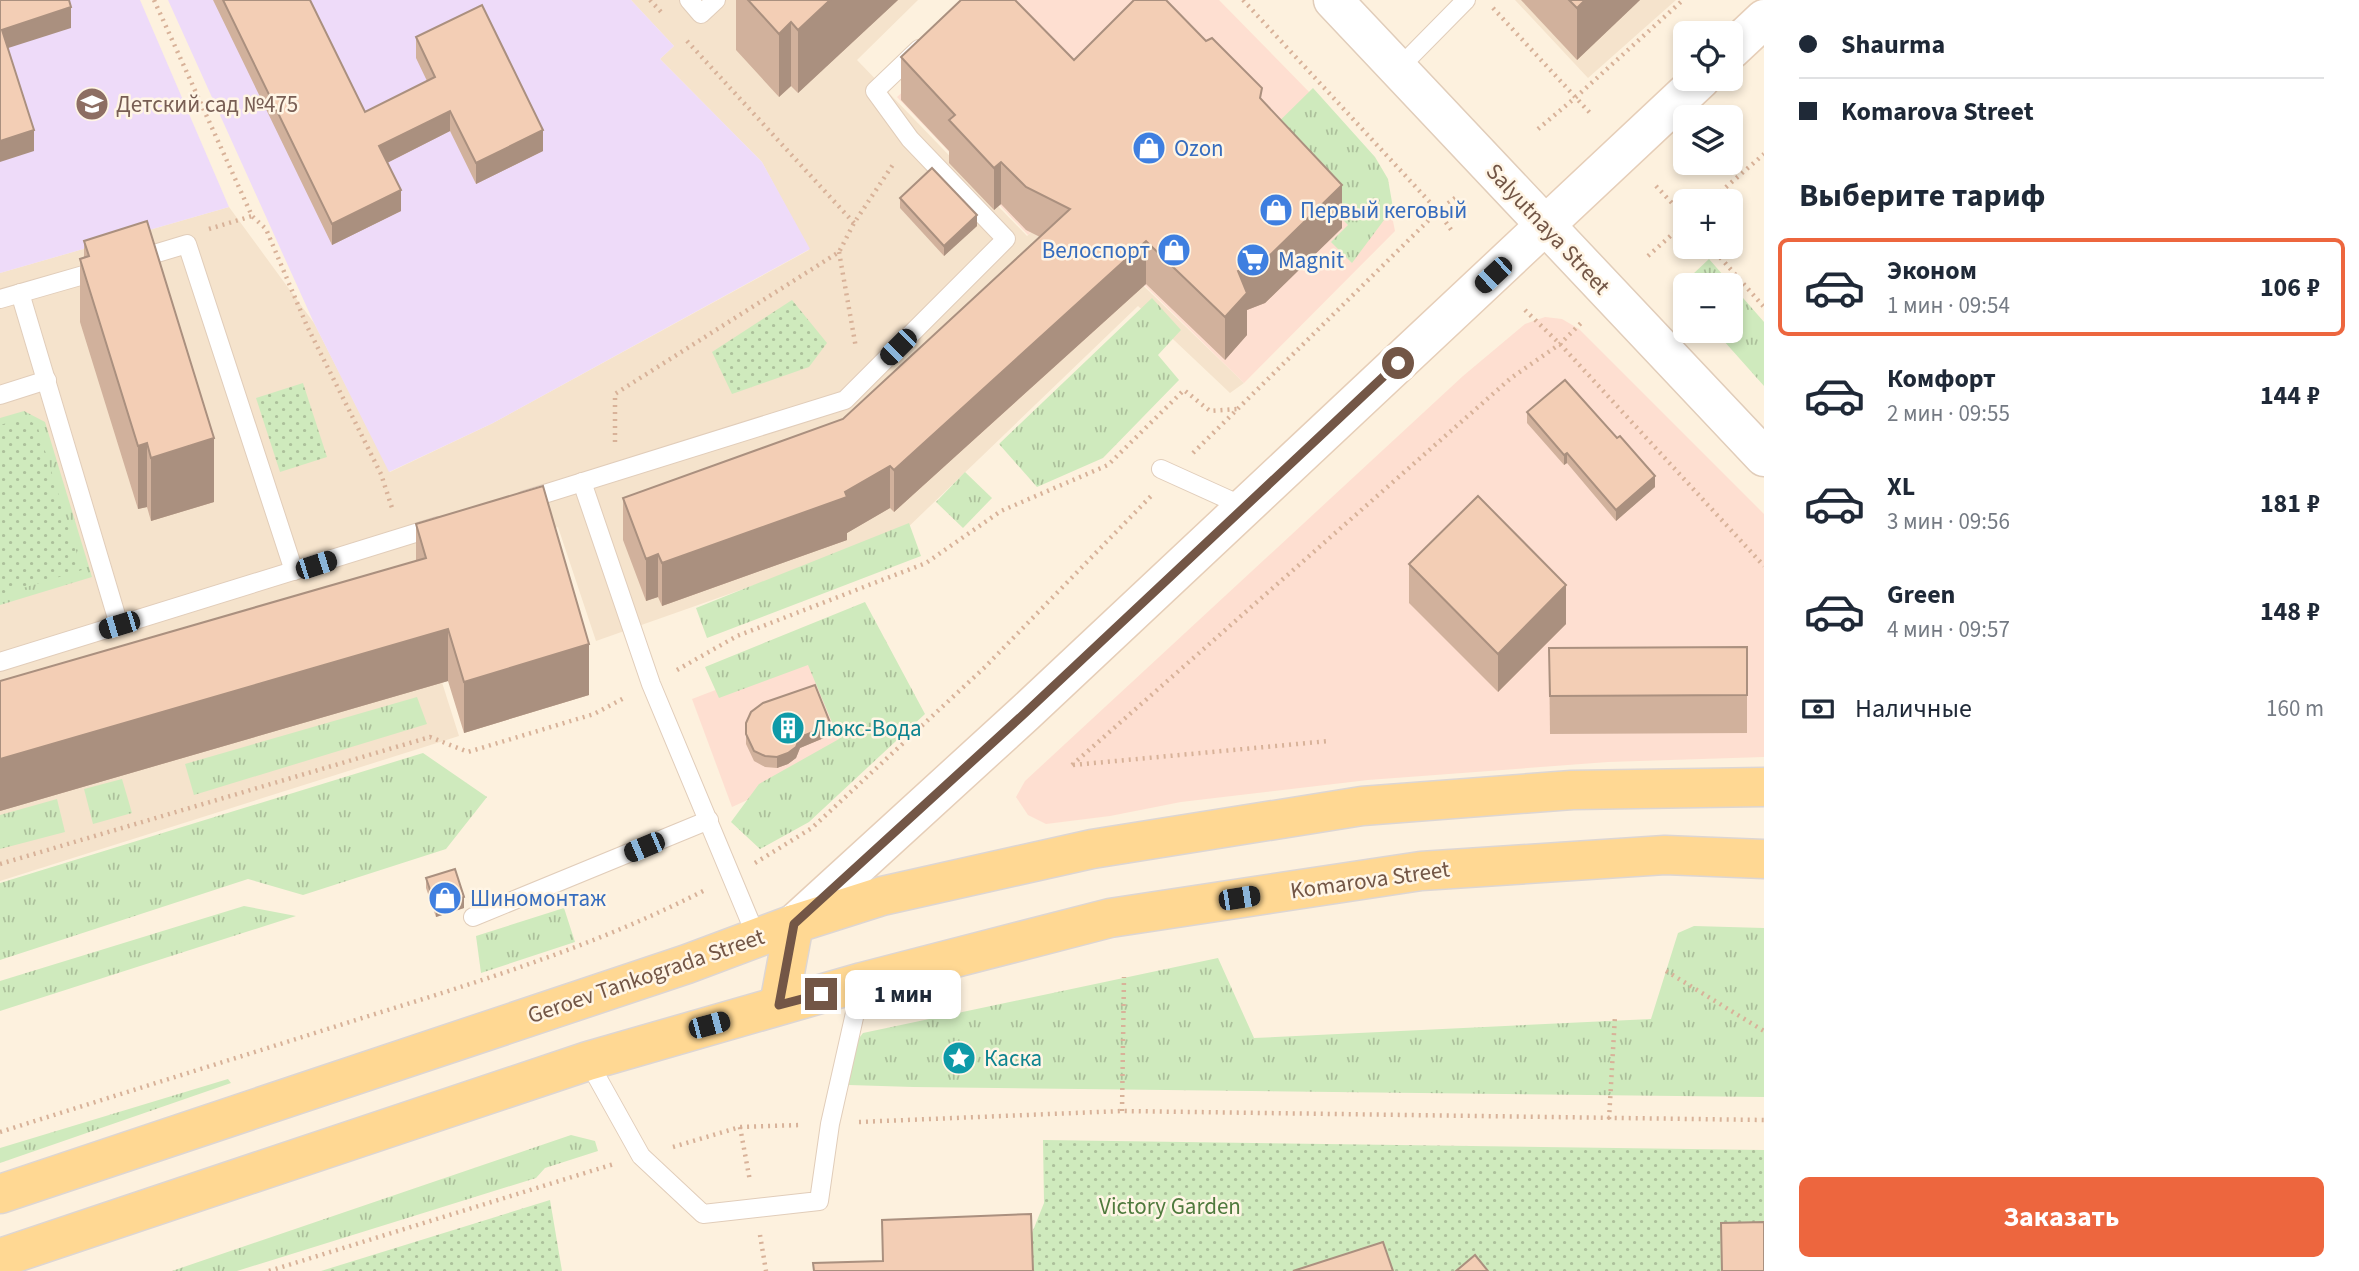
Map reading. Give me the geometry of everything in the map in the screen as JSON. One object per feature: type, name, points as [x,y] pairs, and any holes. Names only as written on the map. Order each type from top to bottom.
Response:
[{"type":"main road","name":"Salyutnaya Street","points":[[1333,0],[1764,457]]},
{"type":"main road","points":[[1743,39],[1764,19]]},
{"type":"main road","name":"Geroev Tankograda Street","points":[[0,1194],[687,964],[794,924],[1025,713],[1688,91]]},
{"type":"main road","points":[[0,1258],[588,1061],[779,1005],[794,924],[883,896],[1092,849],[1362,806],[1572,789],[1764,787]]},
{"type":"main road","name":"Komarova Street","points":[[779,1005],[1110,918],[1421,871],[1665,855],[1764,859]]},
{"type":"lane","points":[[688,0],[701,14],[716,0]]},
{"type":"lane","points":[[1398,69],[1466,0]]},
{"type":"lane","points":[[505,506],[845,400],[1006,239],[910,139],[875,91],[932,36]]},
{"type":"lane","points":[[0,299],[187,244],[294,571]]},
{"type":"lane","points":[[20,293],[119,625]]},
{"type":"lane","points":[[0,395],[47,380]]},
{"type":"lane","points":[[1166,472],[1245,507]]},
{"type":"lane","points":[[582,482],[652,684],[757,938]]},
{"type":"lane","points":[[0,662],[453,522]]},
{"type":"lane","points":[[473,917],[709,820]]},
{"type":"lane","points":[[588,1061],[640,1156],[703,1214],[819,1201],[830,1124],[862,982]]},
{"type":"path","points":[[154,0],[252,216],[266,229],[307,326],[381,474],[402,538]]},
{"type":"path","points":[[650,0],[669,20]]},
{"type":"path","points":[[1242,0],[1438,211],[1452,232]]},
{"type":"path","points":[[1485,0],[1590,113]]},
{"type":"path","points":[[1538,129],[1683,0]]},
{"type":"path","points":[[687,41],[854,223]]},
{"type":"path","points":[[615,472],[615,394],[839,252],[854,223],[910,139]]},
{"type":"path","points":[[1724,189],[1764,154]]},
{"type":"path","points":[[1656,186],[1673,205]]},
{"type":"path","points":[[751,865],[812,828],[985,667],[1166,472],[1237,409],[1438,211],[1459,195]]},
{"type":"path","points":[[204,231],[252,216]]},
{"type":"path","points":[[1648,256],[1673,234]]},
{"type":"path","points":[[839,252],[863,383]]},
{"type":"path","points":[[1722,259],[1764,307]]},
{"type":"path","points":[[1525,310],[1560,344],[1764,566]]},
{"type":"path","points":[[1329,741],[1072,765],[1511,378],[1560,344],[1582,322]]},
{"type":"path","points":[[0,864],[430,737],[468,752],[594,714],[737,636],[926,563],[1001,511],[1108,465],[1184,390],[1210,411],[1237,409]]},
{"type":"path","points":[[0,1132],[480,982],[593,942],[710,887]]},
{"type":"path","points":[[1666,971],[1764,1031]]},
{"type":"path","points":[[1122,1111],[1124,977]]},
{"type":"path","points":[[1609,1119],[1615,1016]]},
{"type":"path","points":[[269,1271],[740,1127],[1122,1111],[1764,1120]]},
{"type":"shaded area","name":"Детский сад №475","points":[[0,0],[140,0],[229,207],[0,273]]},
{"type":"shaded area","points":[[168,0],[631,0],[674,46],[660,59],[762,162],[810,249],[493,423],[389,472],[314,323]]},
{"type":"shaded area","points":[[631,0],[918,0],[857,60],[1027,236],[1061,206],[1244,383],[1230,393],[1138,306],[902,533],[596,641],[558,527],[407,572],[459,736],[0,881],[0,273],[229,207],[314,323],[390,472],[493,423],[809,250],[762,162],[660,59],[674,46]]},
{"type":"shaded area","points":[[1003,0],[1219,0],[1314,97],[1385,182],[1395,231],[1244,383],[1062,204],[1028,235],[897,97]]},
{"type":"shaded area","points":[[1515,0],[1676,0],[1588,78]]},
{"type":"shaded area","points":[[1545,317],[1562,319],[1579,329],[1764,514],[1764,757],[1608,762],[1368,780],[1181,802],[1110,816],[1046,824],[1028,815],[1016,797],[1025,781],[1463,376],[1525,324]]},
{"type":"shaded area","points":[[823,649],[861,749],[732,807],[692,699]]},
{"type":"green space","points":[[1313,88],[1375,157],[1388,179],[1393,208],[1352,263],[1331,242],[1348,225],[1263,137]]},
{"type":"green space","points":[[1709,259],[1721,273],[1694,273]]},
{"type":"green space","points":[[1152,298],[1181,330],[1158,355],[1179,380],[1103,458],[1037,487],[999,444]]},
{"type":"green space","points":[[1743,298],[1764,322],[1764,386],[1726,343],[1743,343]]},
{"type":"green space","points":[[792,300],[827,343],[809,367],[732,394],[712,352]]},
{"type":"green space","points":[[303,383],[327,457],[280,472],[256,398]]},
{"type":"green space","points":[[24,411],[45,422],[92,577],[0,605],[0,418]]},
{"type":"green space","points":[[24,418],[37,425],[82,570],[0,595],[0,425]]},
{"type":"green space","points":[[965,472],[992,498],[963,528],[936,502]]},
{"type":"green space","points":[[909,523],[921,556],[707,638],[696,608]]},
{"type":"green space","points":[[865,602],[925,714],[809,822],[760,849],[731,822],[759,784],[839,739],[808,665],[719,698],[705,667]]},
{"type":"green space","points":[[417,697],[427,724],[194,795],[185,764]]},
{"type":"green space","points":[[423,753],[487,797],[446,849],[303,895],[248,879],[0,960],[0,883]]},
{"type":"green space","points":[[122,779],[132,813],[93,824],[84,789]]},
{"type":"green space","points":[[57,799],[65,832],[0,849],[0,815]]},
{"type":"green space","points":[[244,906],[296,916],[0,1011],[0,981]]},
{"type":"green space","points":[[564,908],[575,942],[481,973],[476,936]]},
{"type":"green space","points":[[1694,926],[1764,928],[1764,1097],[849,1085],[843,1059],[863,1033],[1218,958],[1254,1038],[1651,1019],[1678,933]]},
{"type":"green space","points":[[228,1079],[231,1083],[0,1163],[0,1148]]},
{"type":"green space","points":[[571,1135],[595,1141],[598,1151],[545,1168],[536,1178],[237,1271],[172,1271]]},
{"type":"green space","name":"Victory Garden","points":[[1043,1140],[1764,1150],[1764,1233],[1721,1233],[1721,1271],[1033,1271],[1032,1233],[1044,1203]]},
{"type":"green space","points":[[550,1200],[562,1271],[321,1271]]},
{"type":"building","points":[[0,0],[69,0],[71,7],[2,30],[34,130],[0,141]]},
{"type":"building","points":[[223,0],[310,0],[365,112],[435,77],[416,37],[482,5],[543,130],[476,163],[450,111],[379,146],[401,190],[332,224]]},
{"type":"building","points":[[748,0],[830,0],[798,30],[791,22],[779,34]]},
{"type":"building","points":[[961,0],[1015,0],[1074,60],[1134,0],[1166,0],[1206,41],[1212,38],[1262,88],[1260,98],[1342,185],[1265,260],[1238,271],[1247,293],[1225,317],[1146,241],[894,470],[890,466],[845,492],[847,497],[662,563],[658,554],[646,559],[623,498],[843,419],[1070,209],[1026,187],[1001,162],[994,168],[949,120],[955,115],[901,57]]},
{"type":"building","points":[[1569,0],[1585,0],[1577,8]]},
{"type":"building","points":[[932,168],[977,215],[944,246],[900,198]]},
{"type":"building","points":[[147,221],[214,438],[151,458],[147,443],[138,446],[80,259],[89,256],[84,241]]},
{"type":"building","points":[[1565,380],[1655,476],[1616,510],[1527,412]]},
{"type":"building","points":[[543,486],[589,644],[464,682],[448,629],[0,759],[0,681],[426,558],[416,524]]},
{"type":"building","points":[[1478,496],[1566,585],[1498,654],[1409,564]]},
{"type":"building","points":[[1747,647],[1747,695],[1550,696],[1549,648]]},
{"type":"building","name":"Люкс-Вода","points":[[815,685],[831,725],[800,737],[796,747],[777,757],[754,751],[746,734],[746,723],[751,712],[763,703]]},
{"type":"building","name":"Шиномонтаж","points":[[455,869],[464,897],[436,907],[426,878]]},
{"type":"building","points":[[1031,1214],[1033,1271],[814,1271],[813,1263],[883,1261],[882,1220]]},
{"type":"building","points":[[1764,1222],[1764,1271],[1722,1271],[1721,1223]]},
{"type":"building","points":[[1383,1242],[1393,1271],[1293,1271]]},
{"type":"building","points":[[1475,1255],[1488,1271],[1456,1271]]},
{"type":"place","name":"Детский сад №475","points":[[92,104]]},
{"type":"place","name":"Ozon","points":[[1149,148]]},
{"type":"place","name":"Первый кеговый","points":[[1276,210]]},
{"type":"place","name":"Велоспорт","points":[[1174,250]]},
{"type":"place","name":"Magnit","points":[[1253,260]]},
{"type":"place","name":"Люкс-Вода","points":[[788,728]]},
{"type":"place","name":"Шиномонтаж","points":[[445,898]]},
{"type":"place","name":"Каска","points":[[959,1058]]},
{"type":"route","points":[[821,994],[779,1005],[794,924],[1025,713],[1398,363]]}]
